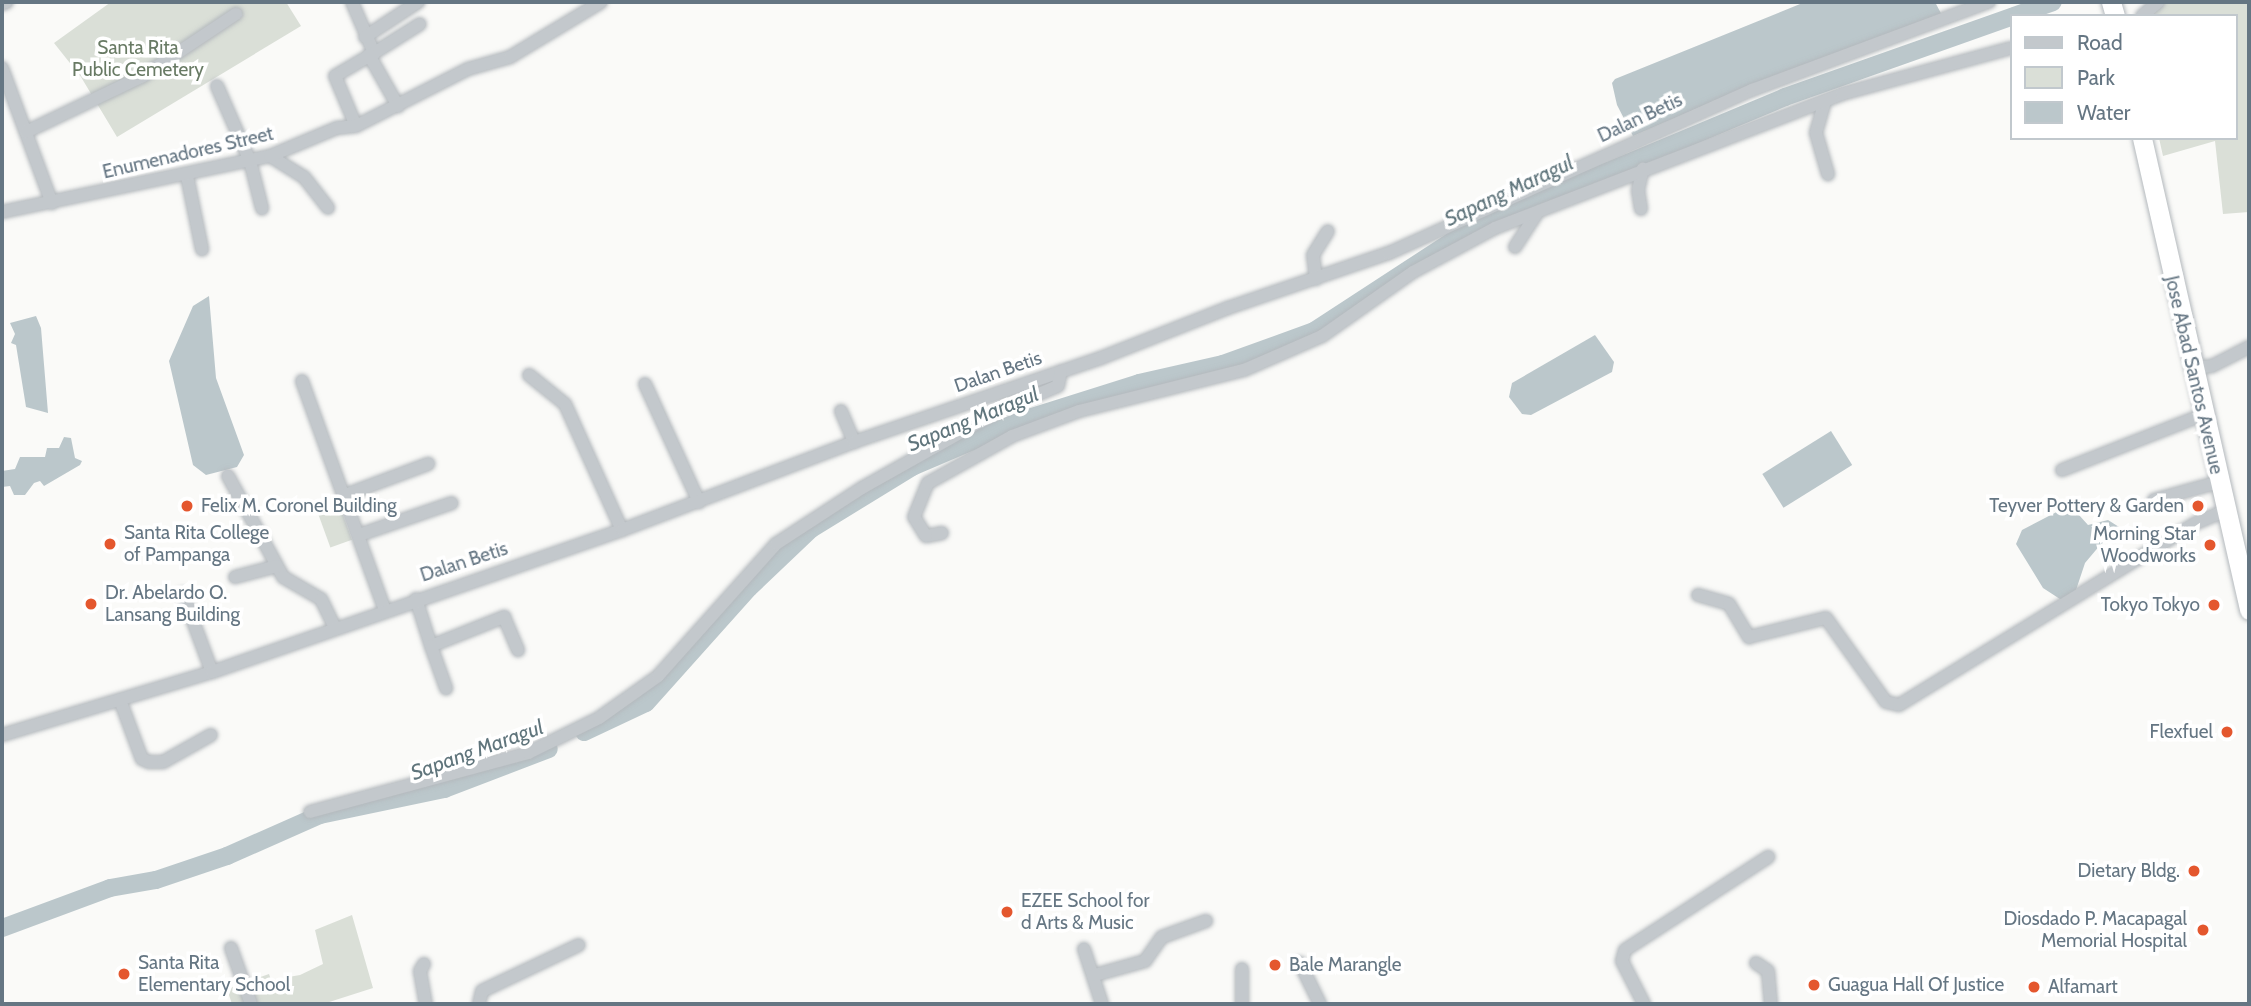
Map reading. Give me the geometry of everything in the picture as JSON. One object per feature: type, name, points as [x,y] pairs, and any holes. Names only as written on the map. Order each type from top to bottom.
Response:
[{"type":"highway","name":"Jose Abad Santos Avenue","points":[[2142,140],[2202,415],[2249,610]]},
{"type":"street","points":[[2,4],[7,2]]},
{"type":"street","points":[[352,2],[372,54],[398,106]]},
{"type":"street","points":[[365,37],[418,2]]},
{"type":"street","name":"Enumenadores Street","points":[[2,212],[250,162],[337,128],[356,126],[468,69],[510,57],[601,2]]},
{"type":"street","name":"Dalan Betis","points":[[2,735],[212,671],[622,530],[854,442],[1316,279],[1437,233],[1741,94],[1990,2]]},
{"type":"street","points":[[2144,14],[2158,2]]},
{"type":"street","points":[[26,132],[143,76],[236,14]]},
{"type":"street","points":[[356,126],[335,76],[420,24]]},
{"type":"street","points":[[942,533],[926,537],[914,517],[928,483],[941,473],[1047,421],[1244,370],[1322,335],[1413,272],[1495,228],[1825,101],[2010,48]]},
{"type":"street","points":[[2,68],[52,203]]},
{"type":"street","points":[[217,86],[250,162],[262,208]]},
{"type":"street","points":[[1825,101],[1816,133],[1828,174]]},
{"type":"street","points":[[270,156],[304,177],[328,208]]},
{"type":"street","points":[[1641,209],[1637,190],[1643,170]]},
{"type":"street","points":[[187,176],[202,249]]},
{"type":"street","points":[[1515,247],[1537,213]]},
{"type":"street","points":[[1316,279],[1313,255],[1328,231]]},
{"type":"street","points":[[2192,368],[2212,366],[2249,347]]},
{"type":"street","points":[[310,812],[528,753],[599,718],[658,676],[776,544],[862,488],[997,412],[1058,386],[1061,371]]},
{"type":"street","points":[[529,375],[565,404],[622,530]]},
{"type":"street","points":[[302,381],[386,610]]},
{"type":"street","points":[[645,384],[699,502]]},
{"type":"street","points":[[841,411],[854,442]]},
{"type":"street","points":[[2062,470],[2202,415]]},
{"type":"street","points":[[345,495],[428,464]]},
{"type":"street","points":[[228,476],[288,582],[321,598],[335,628]]},
{"type":"street","points":[[2154,500],[2219,482]]},
{"type":"street","points":[[359,535],[452,503]]},
{"type":"street","points":[[1698,594],[1729,604],[1749,637],[1826,618],[1886,702],[1899,705],[2196,523],[2227,510]]},
{"type":"street","points":[[235,576],[277,566]]},
{"type":"street","points":[[183,594],[212,671]]},
{"type":"street","points":[[416,599],[446,688]]},
{"type":"street","points":[[431,646],[504,617],[518,650]]},
{"type":"street","points":[[120,699],[142,759],[149,762],[163,762],[211,735]]},
{"type":"street","points":[[1644,1004],[1622,961],[1625,950],[1768,857]]},
{"type":"street","points":[[1094,975],[1145,961],[1161,937],[1206,921]]},
{"type":"street","points":[[479,1004],[482,991],[579,945]]},
{"type":"street","points":[[231,948],[251,1004]]},
{"type":"street","points":[[1084,949],[1102,1004]]},
{"type":"street","points":[[1300,963],[1320,1004]]},
{"type":"street","points":[[1756,963],[1768,971],[1771,1004]]},
{"type":"street","points":[[424,964],[420,971],[426,1004]]},
{"type":"street","points":[[1242,969],[1242,1004]]},
{"type":"green space","name":"Santa Rita Public Cemetery","points":[[111,2],[286,2],[301,26],[117,137],[81,77],[54,43]]},
{"type":"green space","points":[[2151,2],[2249,2],[2249,212],[2223,214],[2215,141],[2163,156],[2159,140],[2237,140],[2237,14],[2150,14]]},
{"type":"green space","points":[[339,504],[352,540],[330,548],[317,512]]},
{"type":"green space","points":[[352,915],[373,988],[323,1004],[232,1004],[227,989],[269,974],[271,980],[300,975],[323,964],[315,930]]},
{"type":"water","points":[[1805,2],[1935,2],[1944,19],[1751,85],[1633,136],[1617,105],[1612,83],[1615,79]]},
{"type":"water","points":[[209,296],[216,378],[244,455],[237,467],[206,475],[193,465],[169,361],[193,306]]},
{"type":"water","points":[[36,316],[41,328],[48,413],[26,407],[16,345],[11,343],[15,334],[10,323]]},
{"type":"water","points":[[1595,335],[1614,362],[1612,372],[1531,415],[1522,414],[1509,397],[1512,383]]},
{"type":"water","points":[[1831,431],[1852,465],[1784,508],[1762,474]]},
{"type":"water","points":[[64,437],[71,438],[75,458],[82,461],[80,465],[44,486],[40,481],[34,483],[25,495],[14,495],[10,486],[2,487],[2,471],[15,469],[20,457],[45,457],[47,448],[59,448]]},
{"type":"water","points":[[2070,505],[2088,525],[2108,520],[2127,532],[2101,544],[2085,563],[2076,590],[2063,601],[2043,588],[2016,544],[2022,530]]},
{"type":"waterway","name":"Sapang Maragul","points":[[2020,14],[2053,2]]},
{"type":"waterway","name":"Sapang Maragul","points":[[584,732],[646,703],[749,588],[811,529],[912,467],[1022,420],[1139,383],[1223,364],[1314,331],[1472,228],[1785,97],[2010,17]]},
{"type":"waterway","name":"Sapang Maragul","points":[[2,928],[110,888],[156,880],[227,856],[320,815],[444,789],[549,749]]},
{"type":"place","name":"Felix M. Coronel Building","points":[[187,506]]},
{"type":"place","name":"Teyver Pottery & Garden","points":[[2198,506]]},
{"type":"place","name":"Santa Rita College of Pampanga","points":[[110,544]]},
{"type":"place","name":"Morning Star Woodworks","points":[[2210,545]]},
{"type":"place","name":"Dr. Abelardo O. Lansang Building","points":[[91,604]]},
{"type":"place","name":"Tokyo Tokyo","points":[[2214,605]]},
{"type":"place","name":"Flexfuel","points":[[2227,732]]},
{"type":"place","name":"Dietary Bldg.","points":[[2194,871]]},
{"type":"place","name":"EZEE School for d Arts & Music","points":[[1007,912]]},
{"type":"place","name":"Diosdado P. Macapagal Memorial Hospital","points":[[2203,930]]},
{"type":"place","name":"Bale Marangle","points":[[1275,965]]},
{"type":"place","name":"Santa Rita Elementary School","points":[[124,974]]},
{"type":"place","name":"Guagua Hall Of Justice","points":[[1814,985]]},
{"type":"place","name":"Alfamart","points":[[2034,987]]}]
